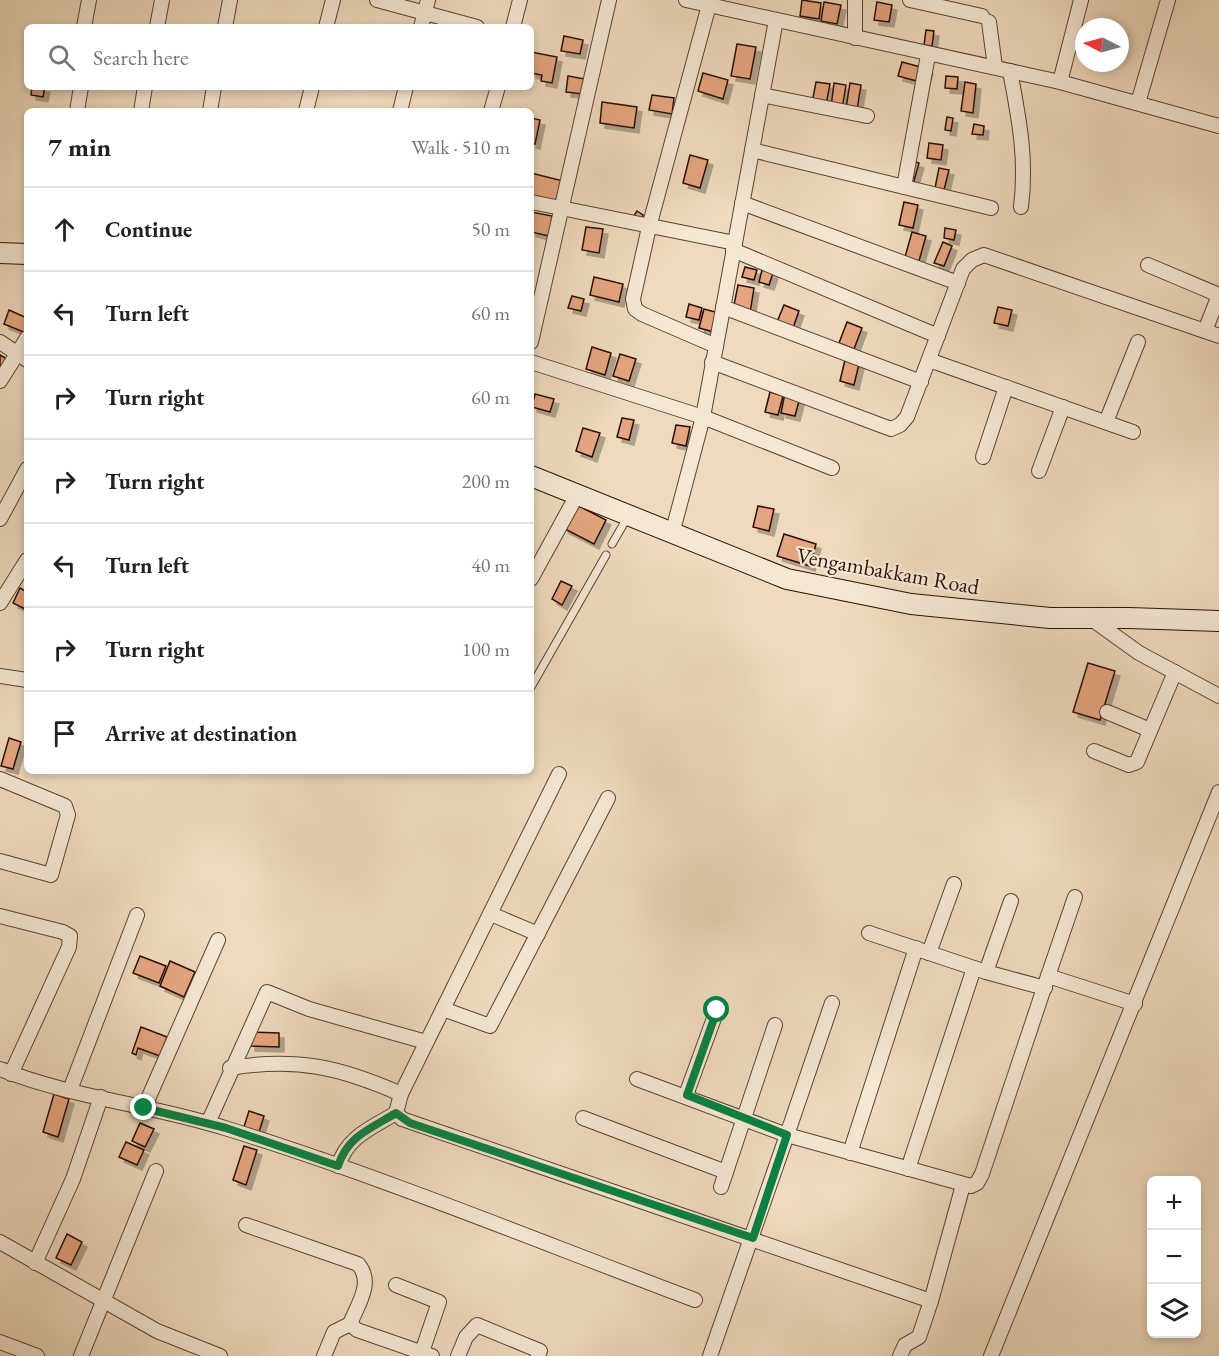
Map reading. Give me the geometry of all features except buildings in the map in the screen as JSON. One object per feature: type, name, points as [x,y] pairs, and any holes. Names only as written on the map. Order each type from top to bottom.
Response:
[{"type":"main road","points":[[0,253],[24,254]]},
{"type":"main road","name":"Vengambakkam Road","points":[[534,477],[787,579],[911,604],[1050,618],[1219,621]]},
{"type":"street","points":[[85,24],[89,0]]},
{"type":"street","points":[[90,24],[94,0]]},
{"type":"street","points":[[157,24],[162,0]]},
{"type":"street","points":[[226,24],[230,0]]},
{"type":"street","points":[[327,24],[333,0]]},
{"type":"street","points":[[377,0],[427,6],[470,24]]},
{"type":"street","points":[[514,24],[519,0]]},
{"type":"street","points":[[534,329],[609,0]]},
{"type":"street","points":[[855,0],[855,38]]},
{"type":"street","points":[[910,0],[986,19],[995,67]]},
{"type":"street","points":[[1060,82],[1081,0]]},
{"type":"street","points":[[1138,103],[1168,0]]},
{"type":"street","points":[[716,346],[635,309],[633,299],[698,2],[928,55],[1060,82],[1219,126]]},
{"type":"street","points":[[422,24],[427,6]]},
{"type":"street","points":[[672,534],[703,417],[776,20]]},
{"type":"street","points":[[904,187],[928,55]]},
{"type":"street","points":[[1010,71],[1023,137],[1026,172],[1021,207]]},
{"type":"street","points":[[78,108],[80,90]]},
{"type":"street","points":[[142,108],[144,90]]},
{"type":"street","points":[[210,108],[214,90]]},
{"type":"street","points":[[307,108],[311,90]]},
{"type":"street","points":[[401,108],[405,90]]},
{"type":"street","points":[[492,108],[497,90]]},
{"type":"street","points":[[762,95],[867,116]]},
{"type":"street","points":[[752,150],[991,208]]},
{"type":"street","points":[[534,203],[734,246],[938,336]]},
{"type":"street","points":[[742,203],[958,283]]},
{"type":"street","points":[[712,362],[891,429],[900,425],[907,417],[963,269],[972,260],[984,255],[1219,336]]},
{"type":"street","points":[[1148,265],[1219,295],[1205,331]]},
{"type":"street","points":[[723,307],[921,382]]},
{"type":"street","points":[[0,342],[23,357],[0,381]]},
{"type":"street","points":[[1106,422],[1138,342]]},
{"type":"street","points":[[929,360],[1133,432]]},
{"type":"street","points":[[534,363],[703,417],[832,468]]},
{"type":"street","points":[[983,457],[1006,387]]},
{"type":"street","points":[[1038,471],[1063,407]]},
{"type":"street","points":[[0,519],[24,475]]},
{"type":"street","points":[[534,574],[577,495]]},
{"type":"street","points":[[0,603],[24,565]]},
{"type":"street","points":[[1093,620],[1139,653],[1219,696]]},
{"type":"street","points":[[1094,751],[1129,765],[1133,764],[1174,672]]},
{"type":"street","points":[[0,676],[24,680]]},
{"type":"street","points":[[1107,712],[1150,730]]},
{"type":"street","points":[[338,1166],[350,1141],[396,1113],[401,1094],[426,1042],[559,774]]},
{"type":"street","points":[[0,779],[65,806],[68,815],[51,875],[0,861]]},
{"type":"street","points":[[991,1356],[1219,792]]},
{"type":"street","points":[[443,1009],[490,1026],[608,798]]},
{"type":"street","points":[[929,953],[954,884]]},
{"type":"street","points":[[637,1079],[687,1095],[787,1135],[971,1186],[977,1183],[982,1174],[1075,897]]},
{"type":"street","points":[[908,1169],[980,970],[1011,901]]},
{"type":"street","points":[[491,914],[538,934]]},
{"type":"street","points":[[70,1090],[137,915]]},
{"type":"street","points":[[0,916],[63,932],[70,936],[69,947],[6,1072],[207,1123],[338,1166],[695,1300]]},
{"type":"street","points":[[869,933],[980,970],[1047,982],[1135,1004]]},
{"type":"street","points":[[144,1108],[218,940]]},
{"type":"street","points":[[850,1153],[916,948]]},
{"type":"street","points":[[207,1123],[230,1068],[267,992],[309,1009],[426,1042]]},
{"type":"street","points":[[710,1356],[753,1238],[832,1003]]},
{"type":"street","points":[[687,1095],[717,1010]]},
{"type":"street","points":[[721,1187],[775,1024]]},
{"type":"street","points":[[230,1068],[265,1062],[304,1063],[357,1075],[401,1094]]},
{"type":"street","points":[[35,1263],[73,1179],[101,1097]]},
{"type":"street","points":[[396,1113],[410,1123],[753,1238],[931,1301]]},
{"type":"street","points":[[583,1118],[726,1172]]},
{"type":"street","points":[[81,1356],[156,1170]]},
{"type":"street","points":[[900,1356],[905,1345],[920,1337],[963,1185]]},
{"type":"street","points":[[246,1225],[358,1264],[365,1272],[366,1284],[350,1324],[334,1332],[324,1356]]},
{"type":"street","points":[[0,1242],[102,1302],[157,1331],[220,1356]]},
{"type":"street","points":[[350,1324],[357,1329],[427,1354],[439,1302],[396,1285]]},
{"type":"street","points":[[458,1356],[466,1337],[477,1325],[540,1351],[538,1356]]},
{"type":"street","points":[[0,1342],[37,1356]]},
{"type":"lane","points":[[612,544],[628,516]]},
{"type":"lane","points":[[534,682],[606,555]]},
{"type":"route","points":[[144,1108],[226,1128],[338,1166],[350,1141],[396,1113],[410,1123],[753,1238],[787,1135],[687,1095],[717,1010]]}]
